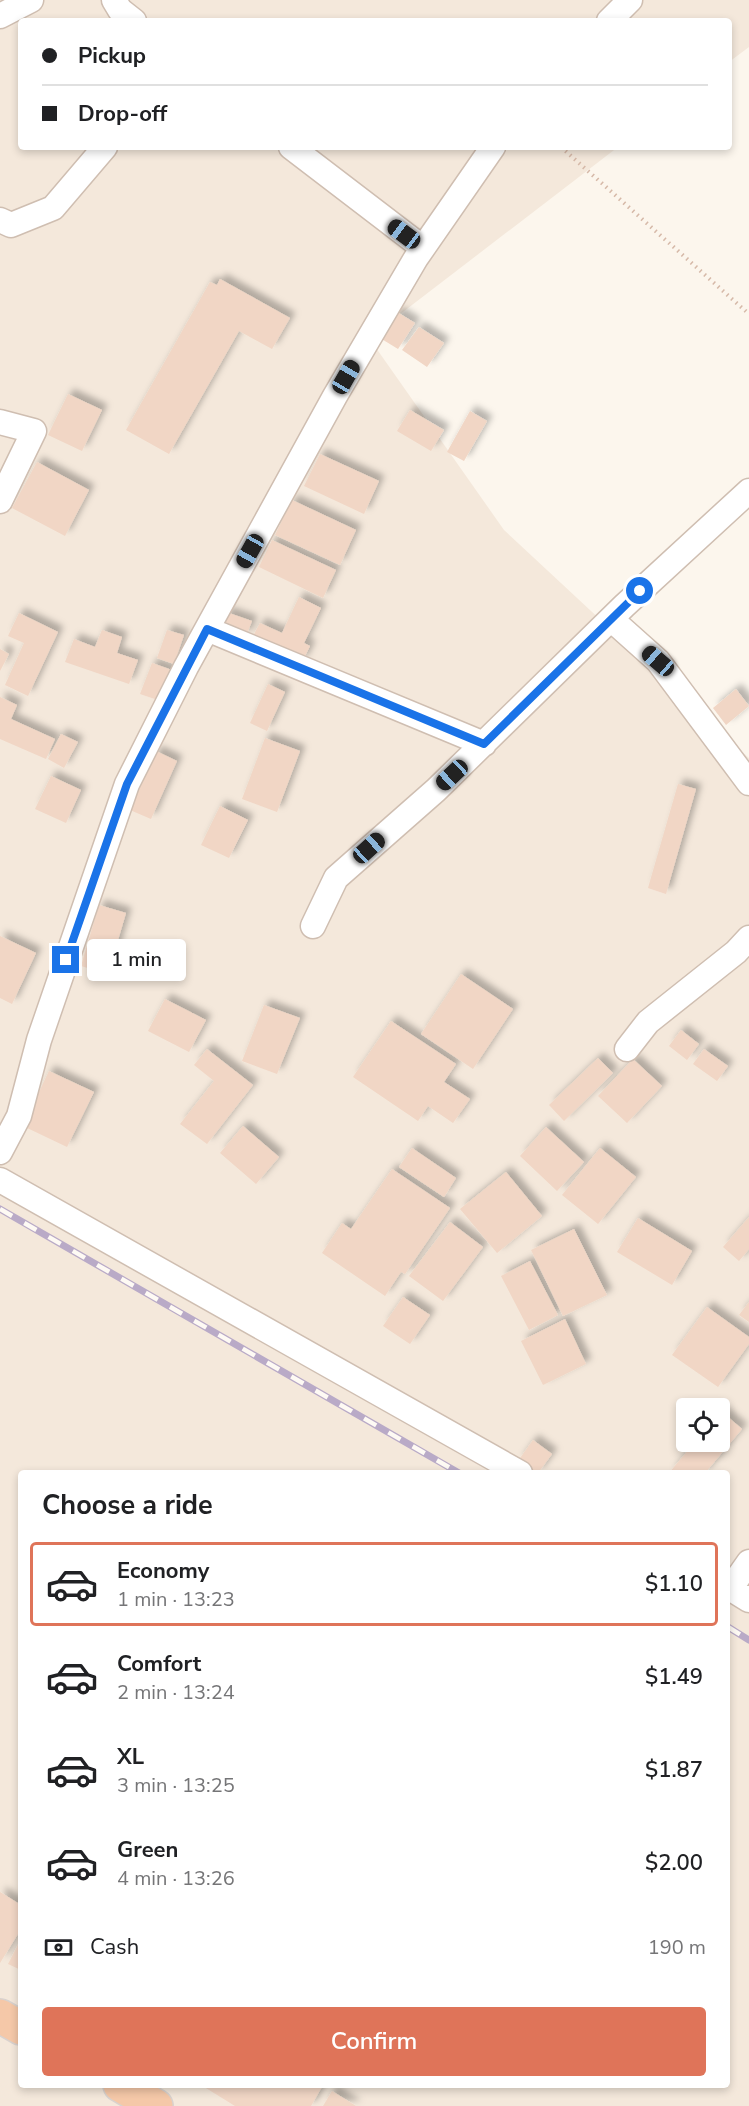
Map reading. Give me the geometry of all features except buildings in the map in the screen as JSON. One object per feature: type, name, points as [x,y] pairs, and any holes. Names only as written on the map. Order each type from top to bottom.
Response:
[{"type":"highway","points":[[0,2016],[18,2026]]},
{"type":"highway","points":[[125,2088],[156,2106]]},
{"type":"street","points":[[0,15],[31,0]]},
{"type":"street","points":[[114,0],[120,10],[130,18]]},
{"type":"street","points":[[612,18],[630,0]]},
{"type":"street","points":[[0,220],[11,225],[53,208],[102,150]]},
{"type":"street","points":[[295,150],[423,248]]},
{"type":"street","points":[[0,1152],[19,1116],[39,1040],[127,784],[207,629],[335,396],[423,248],[492,150]]},
{"type":"street","points":[[0,422],[34,431],[0,501]]},
{"type":"street","points":[[314,926],[336,878],[484,744],[611,619],[749,491]]},
{"type":"street","points":[[611,619],[658,661],[749,783]]},
{"type":"street","points":[[207,629],[484,744]]},
{"type":"street","points":[[627,1049],[648,1022],[736,952],[749,938]]},
{"type":"street","points":[[0,1180],[515,1470]]},
{"type":"street","points":[[736,1592],[749,1562]]},
{"type":"path","points":[[564,150],[749,314]]},
{"type":"shaded area","points":[[0,0],[749,0],[749,47],[732,60],[732,18],[18,18],[18,150],[614,150],[369,338],[504,530],[749,758],[749,2106],[0,2106]]},
{"type":"railway","points":[[0,1209],[454,1470]]},
{"type":"railway","points":[[730,1628],[749,1640]]},
{"type":"route","points":[[66,960],[127,784],[207,629],[484,744],[640,591]]}]
